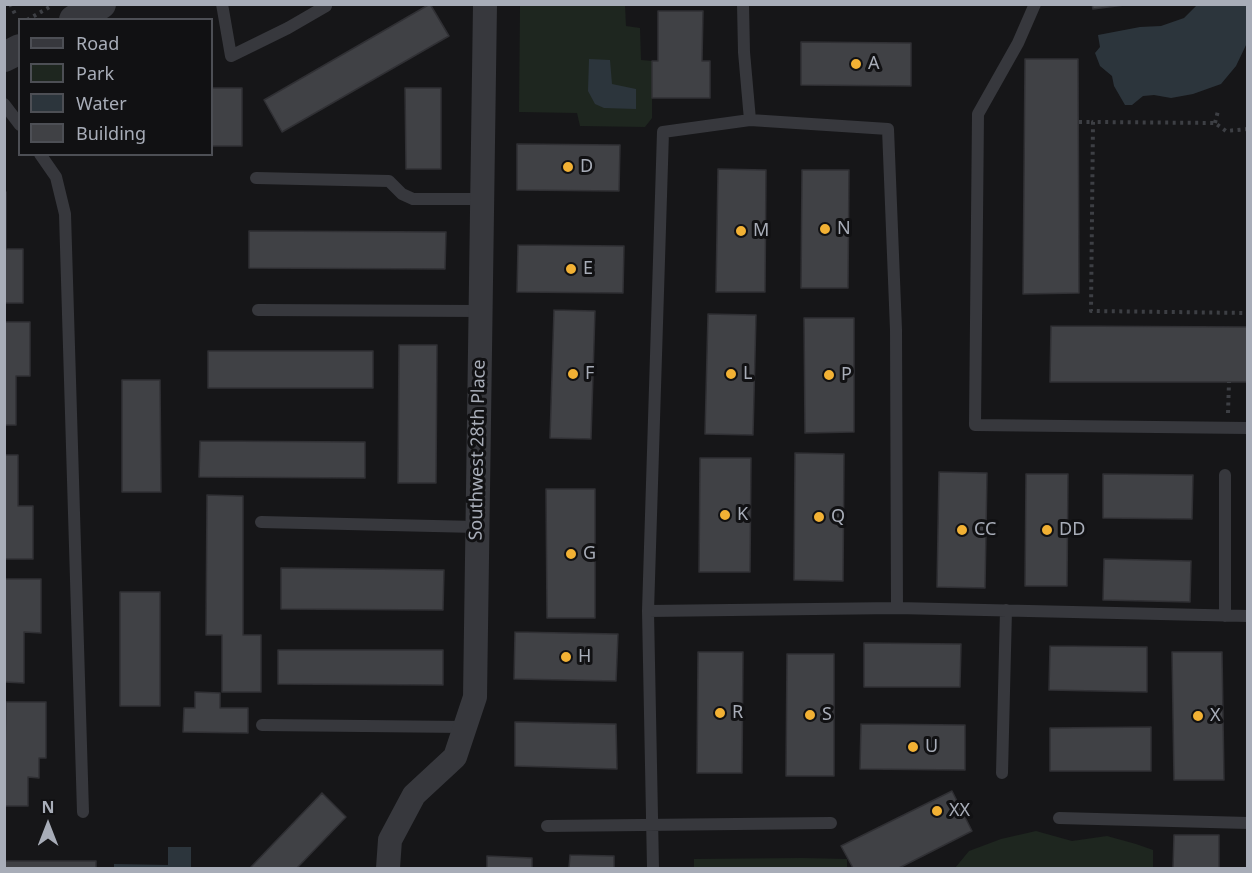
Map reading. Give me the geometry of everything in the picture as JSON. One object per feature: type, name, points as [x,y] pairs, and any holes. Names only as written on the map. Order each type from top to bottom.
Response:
[{"type":"street","points":[[77,18],[101,4]]},
{"type":"street","name":"Southwest 28th Place","points":[[388,868],[390,840],[414,795],[455,757],[475,697],[485,4]]},
{"type":"street","points":[[4,57],[18,50]]},
{"type":"lane","points":[[222,4],[231,56],[288,28],[326,4]]},
{"type":"lane","points":[[743,4],[744,52],[750,120]]},
{"type":"lane","points":[[1035,4],[1018,43],[978,114],[975,426],[1248,428]]},
{"type":"lane","points":[[4,104],[18,122]]},
{"type":"lane","points":[[653,868],[648,611],[663,132],[750,120],[888,129],[896,330],[897,608]]},
{"type":"lane","points":[[41,156],[56,177],[65,214],[83,812]]},
{"type":"lane","points":[[256,178],[389,181],[402,194],[413,199],[482,199]]},
{"type":"lane","points":[[258,310],[480,311]]},
{"type":"lane","points":[[1225,475],[1226,616]]},
{"type":"lane","points":[[261,522],[477,527]]},
{"type":"lane","points":[[648,611],[897,608],[1248,616]]},
{"type":"lane","points":[[1002,773],[1006,610]]},
{"type":"lane","points":[[262,725],[465,727]]},
{"type":"lane","points":[[1059,818],[1248,823]]},
{"type":"lane","points":[[547,826],[831,823]]},
{"type":"path","points":[[10,4],[16,16]]},
{"type":"path","points":[[30,18],[54,4]]},
{"type":"path","points":[[1215,123],[1218,111]]},
{"type":"path","points":[[1079,122],[1215,123],[1226,131],[1248,129]]},
{"type":"path","points":[[1093,122],[1091,311],[1248,313]]},
{"type":"path","points":[[1228,414],[1229,382]]},
{"type":"green space","points":[[625,5],[626,26],[640,28],[641,60],[652,61],[652,118],[645,127],[580,126],[577,113],[519,112],[520,6]]},
{"type":"green space","points":[[1036,831],[1072,841],[1107,836],[1136,844],[1153,850],[1153,868],[955,868],[969,851],[1001,839]]},
{"type":"green space","points":[[694,859],[847,859],[847,868],[694,868]]},
{"type":"water","points":[[1198,4],[1247,5],[1247,43],[1236,66],[1221,84],[1193,94],[1171,98],[1143,96],[1132,105],[1125,105],[1114,86],[1112,76],[1100,66],[1095,53],[1100,47],[1098,35],[1140,27],[1161,26],[1184,18]]},
{"type":"water","points":[[589,59],[610,60],[612,84],[636,89],[636,109],[604,108],[595,104],[588,91]]},
{"type":"water","points":[[168,847],[191,847],[191,868],[114,868],[114,864],[168,865]]},
{"type":"building","points":[[430,4],[449,36],[282,132],[264,100]]},
{"type":"building","points":[[1092,4],[1132,4],[1093,9]]},
{"type":"building","points":[[658,11],[703,11],[702,61],[710,61],[710,98],[652,98],[652,61],[658,61]]},
{"type":"building","name":"A","points":[[801,42],[911,43],[911,86],[801,85]]},
{"type":"building","points":[[1025,59],[1078,59],[1079,293],[1023,294]]},
{"type":"building","points":[[213,88],[242,88],[242,146],[213,146]]},
{"type":"building","points":[[405,88],[441,88],[441,169],[406,169]]},
{"type":"building","name":"D","points":[[517,144],[620,145],[619,191],[517,190]]},
{"type":"building","name":"M","points":[[718,169],[766,170],[765,292],[716,292]]},
{"type":"building","name":"N","points":[[802,170],[849,170],[848,288],[801,288]]},
{"type":"building","points":[[4,192],[6,192],[6,249],[23,249],[23,303],[4,303]]},
{"type":"building","points":[[249,231],[446,232],[445,269],[249,268]]},
{"type":"building","name":"E","points":[[518,245],[624,246],[623,293],[517,292]]},
{"type":"building","name":"F","points":[[554,310],[595,311],[591,439],[550,438]]},
{"type":"building","name":"L","points":[[708,314],[756,315],[753,435],[705,434]]},
{"type":"building","name":"P","points":[[804,318],[854,318],[854,432],[805,433]]},
{"type":"building","points":[[4,322],[30,322],[30,376],[16,376],[16,425],[4,425]]},
{"type":"building","points":[[1051,326],[1248,327],[1248,382],[1050,382]]},
{"type":"building","points":[[399,345],[437,345],[436,483],[398,483]]},
{"type":"building","points":[[208,351],[373,351],[373,388],[208,388]]},
{"type":"building","points":[[122,380],[160,380],[161,492],[122,492]]},
{"type":"building","points":[[200,441],[365,442],[365,478],[199,477]]},
{"type":"building","name":"Q","points":[[795,453],[844,454],[843,581],[794,580]]},
{"type":"building","points":[[4,455],[18,455],[18,506],[33,506],[33,559],[4,559]]},
{"type":"building","name":"K","points":[[700,458],[751,458],[750,572],[699,572]]},
{"type":"building","name":"CC","points":[[939,472],[987,473],[985,588],[937,587]]},
{"type":"building","name":"DD","points":[[1026,474],[1068,474],[1067,586],[1025,586]]},
{"type":"building","points":[[1103,474],[1193,475],[1192,519],[1103,518]]},
{"type":"building","name":"G","points":[[546,489],[595,489],[595,618],[547,618]]},
{"type":"building","points":[[207,495],[243,496],[243,635],[261,635],[261,692],[222,692],[222,635],[206,635]]},
{"type":"building","points":[[1104,559],[1191,561],[1190,602],[1103,600]]},
{"type":"building","points":[[281,568],[444,570],[443,610],[281,609]]},
{"type":"building","points":[[4,579],[41,579],[41,633],[24,632],[24,683],[4,682]]},
{"type":"building","points":[[120,592],[160,592],[160,706],[120,706]]},
{"type":"building","name":"H","points":[[515,632],[618,634],[616,681],[514,679]]},
{"type":"building","points":[[864,643],[961,644],[960,687],[864,687]]},
{"type":"building","points":[[1050,646],[1147,647],[1147,692],[1049,690]]},
{"type":"building","points":[[278,650],[443,650],[443,685],[278,684]]},
{"type":"building","name":"R","points":[[698,652],[743,652],[742,773],[697,773]]},
{"type":"building","name":"X","points":[[1172,652],[1222,652],[1224,780],[1174,780]]},
{"type":"building","name":"S","points":[[787,654],[834,654],[834,776],[786,776]]},
{"type":"building","points":[[195,692],[220,693],[220,708],[248,708],[248,733],[183,732],[184,708],[195,708]]},
{"type":"building","points":[[6,702],[46,702],[46,758],[39,758],[39,778],[28,777],[28,806],[4,806]]},
{"type":"building","points":[[515,722],[616,724],[617,769],[515,766]]},
{"type":"building","name":"U","points":[[861,724],[965,725],[965,770],[860,769]]},
{"type":"building","points":[[1151,727],[1151,771],[1050,771],[1050,728]]},
{"type":"building","name":"XX","points":[[952,791],[972,831],[899,868],[853,868],[841,846]]},
{"type":"building","points":[[322,793],[346,817],[297,868],[250,868]]},
{"type":"building","points":[[1174,835],[1219,835],[1219,868],[1173,868]]},
{"type":"building","points":[[570,855],[614,856],[614,868],[569,868]]},
{"type":"building","points":[[487,856],[532,858],[532,868],[487,868]]},
{"type":"building","points":[[4,861],[96,861],[96,868],[4,868]]},
{"type":"place","name":"A","points":[[856,64]]},
{"type":"place","name":"D","points":[[568,167]]},
{"type":"place","name":"N","points":[[825,229]]},
{"type":"place","name":"M","points":[[741,231]]},
{"type":"place","name":"E","points":[[571,269]]},
{"type":"place","name":"F","points":[[573,374]]},
{"type":"place","name":"L","points":[[731,374]]},
{"type":"place","name":"P","points":[[829,375]]},
{"type":"place","name":"K","points":[[725,515]]},
{"type":"place","name":"Q","points":[[819,517]]},
{"type":"place","name":"CC","points":[[962,530]]},
{"type":"place","name":"DD","points":[[1047,530]]},
{"type":"place","name":"G","points":[[571,554]]},
{"type":"place","name":"H","points":[[566,657]]},
{"type":"place","name":"R","points":[[720,713]]},
{"type":"place","name":"S","points":[[810,715]]},
{"type":"place","name":"X","points":[[1198,716]]},
{"type":"place","name":"U","points":[[913,747]]},
{"type":"place","name":"XX","points":[[937,811]]}]
